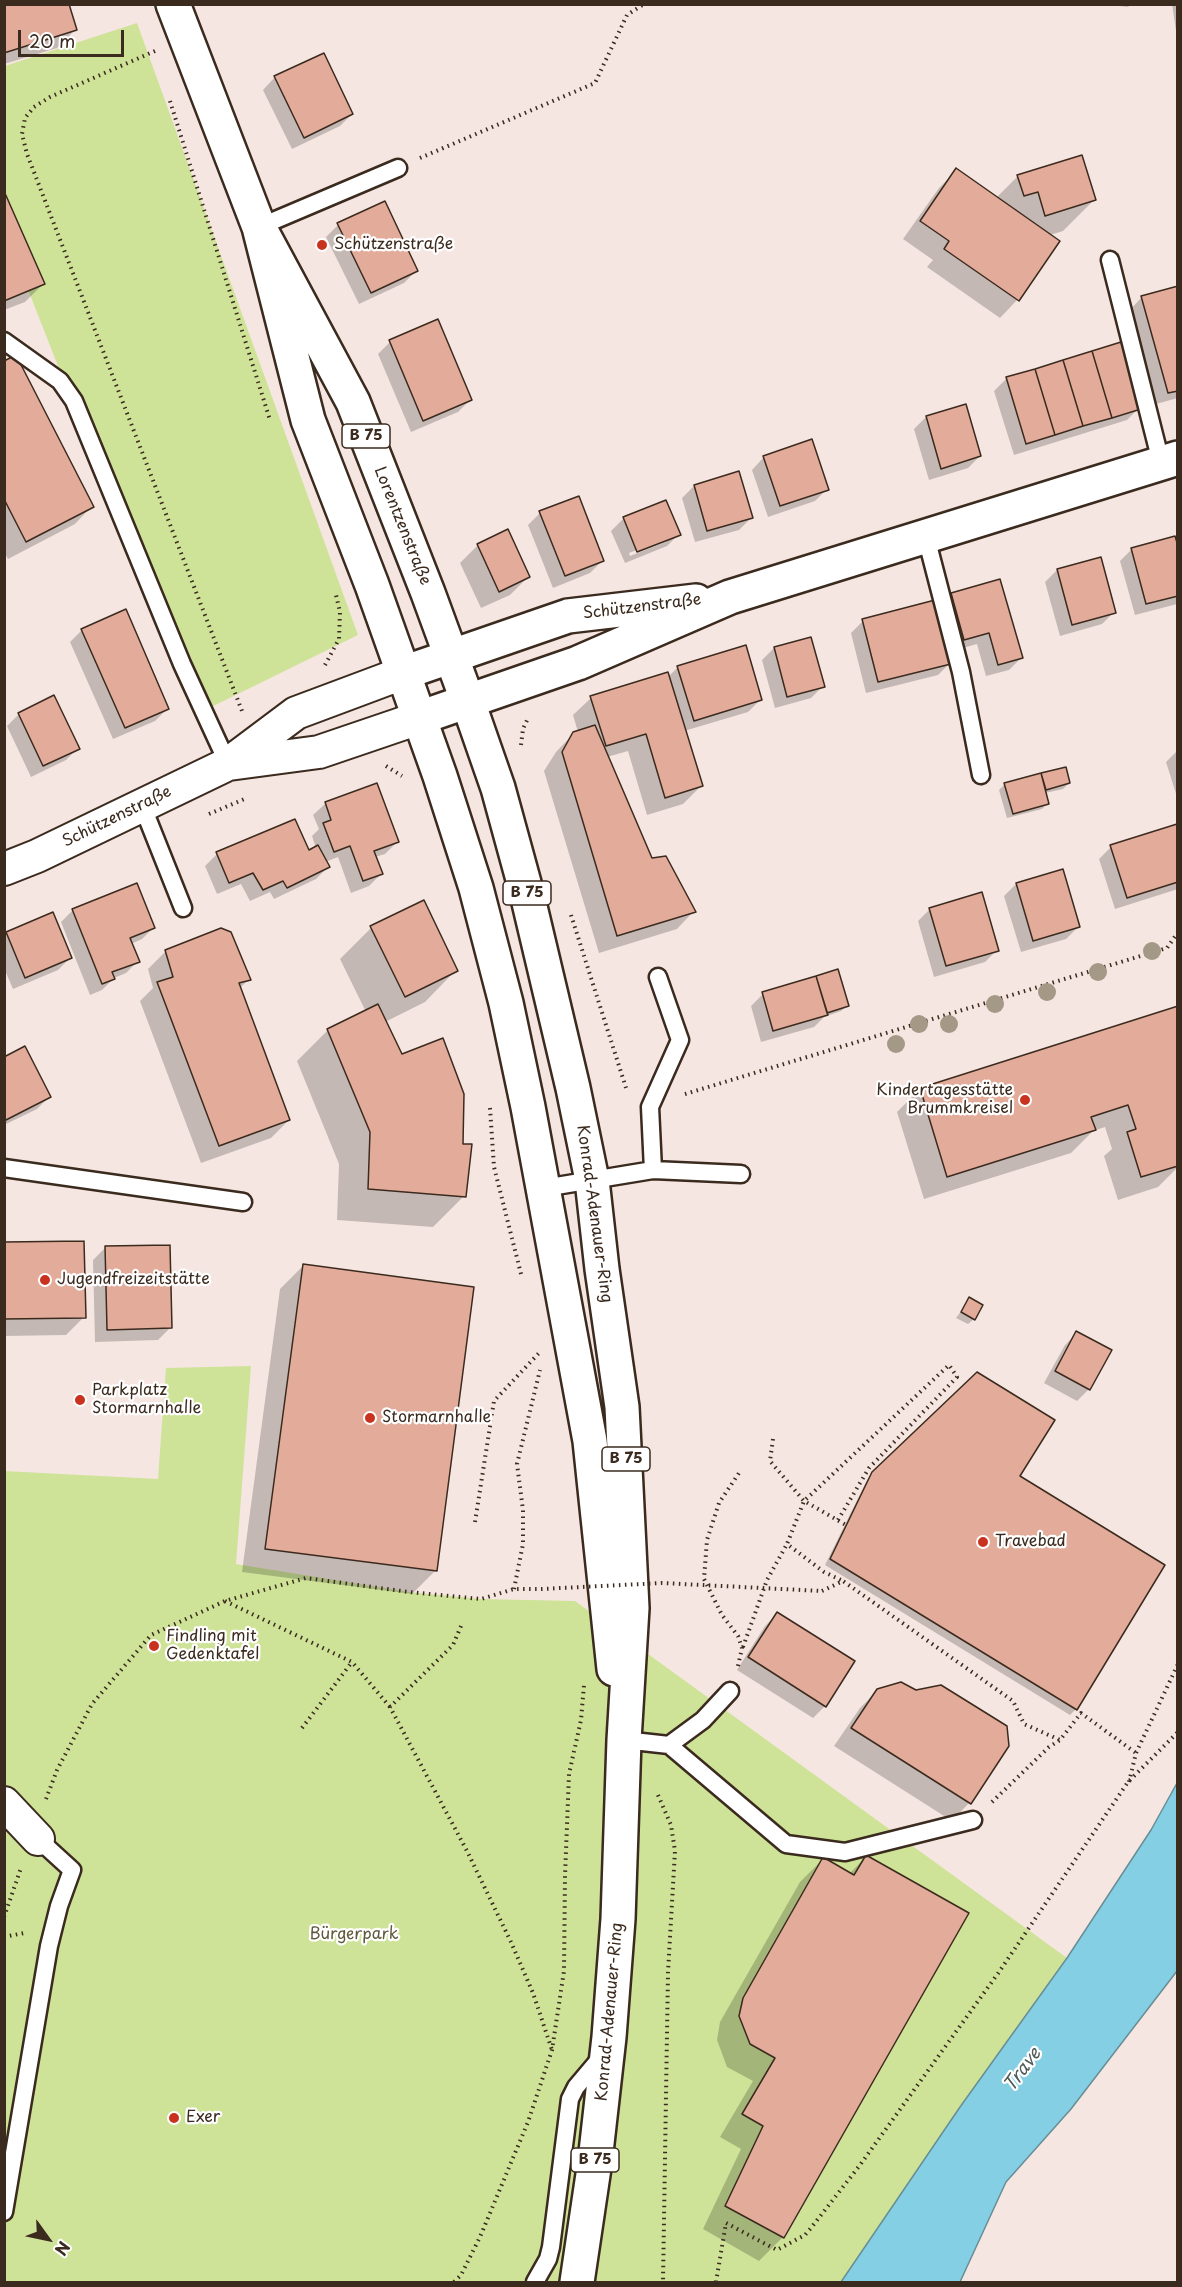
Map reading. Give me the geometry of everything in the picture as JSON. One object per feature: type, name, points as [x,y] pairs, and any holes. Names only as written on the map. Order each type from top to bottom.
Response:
[{"type":"main road","name":"Lorentzenstraße","points":[[173,4],[259,227],[308,420],[372,585],[419,718]]},
{"type":"main road","name":"Lorentzenstraße","points":[[259,227],[353,402],[468,702]]},
{"type":"main road","name":"Schützenstraße","points":[[419,718],[578,663],[730,597],[1169,460]]},
{"type":"main road","name":"Schützenstraße","points":[[403,673],[568,616],[730,597]]},
{"type":"main road","name":"Konrad-Adenauer-Ring","points":[[468,702],[498,788],[527,894],[573,1088],[592,1180],[622,1407],[628,1486],[632,1608],[624,1740],[618,1919],[609,2037],[594,2172],[577,2283]]},
{"type":"main road","name":"Konrad-Adenauer-Ring","points":[[419,718],[476,888],[506,1003],[544,1188],[590,1441],[607,1617],[624,1740]]},
{"type":"street","name":"Schützenstraße","points":[[4,869],[37,856],[228,764],[296,713],[403,673]]},
{"type":"street","name":"Schützenstraße","points":[[228,764],[319,752],[419,718]]},
{"type":"street","points":[[4,1803],[30,1851]]},
{"type":"lane","points":[[259,227],[398,168]]},
{"type":"lane","points":[[1110,260],[1169,460]]},
{"type":"lane","points":[[4,341],[60,381],[74,401],[182,664],[228,764]]},
{"type":"lane","points":[[926,537],[961,672],[981,775]]},
{"type":"lane","points":[[142,805],[183,908]]},
{"type":"lane","points":[[653,1170],[650,1107],[680,1040],[658,977]]},
{"type":"lane","points":[[4,1168],[243,1202]]},
{"type":"lane","points":[[544,1188],[653,1170],[741,1174]]},
{"type":"lane","points":[[669,1746],[703,1720],[730,1691]]},
{"type":"lane","points":[[624,1740],[669,1746],[786,1844],[845,1852],[973,1820]]},
{"type":"lane","points":[[4,2212],[50,1946],[59,1906],[72,1869],[30,1851]]},
{"type":"lane","points":[[535,2283],[548,2259],[551,2247],[570,2099],[576,2087],[602,2056],[609,2037]]},
{"type":"path","points":[[398,168],[595,83],[627,15],[644,4]]},
{"type":"path","points":[[151,42],[158,63]]},
{"type":"path","points":[[147,54],[50,97],[34,107],[24,118],[22,134],[246,721]]},
{"type":"path","points":[[169,97],[271,424]]},
{"type":"path","points":[[333,585],[340,612],[339,639],[321,672],[334,698]]},
{"type":"path","points":[[352,741],[360,761],[386,766],[407,779]]},
{"type":"path","points":[[847,1044],[1167,948],[1178,932]]},
{"type":"path","points":[[475,1522],[494,1401],[546,1346],[543,1356]]},
{"type":"path","points":[[730,1691],[742,1648],[767,1580],[787,1544],[804,1501],[949,1365],[957,1377],[869,1468],[838,1520]]},
{"type":"path","points":[[514,1589],[523,1544],[523,1510],[517,1464],[540,1367]]},
{"type":"path","points":[[773,1438],[770,1461],[804,1501],[846,1525]]},
{"type":"path","points":[[739,1473],[719,1503],[707,1540],[704,1579],[722,1615],[738,1636],[742,1648]]},
{"type":"path","points":[[787,1544],[824,1572],[843,1581],[1013,1701],[1024,1724],[1060,1740]]},
{"type":"path","points":[[580,1577],[582,1588]]},
{"type":"path","points":[[44,1802],[57,1770],[92,1704],[152,1635],[225,1601],[306,1578],[481,1599],[514,1589],[662,1583],[822,1591],[843,1581]]},
{"type":"path","points":[[225,1601],[352,1662],[390,1707],[467,1851],[511,1942],[533,1993],[552,2050]]},
{"type":"path","points":[[390,1707],[453,1645],[461,1626]]},
{"type":"path","points":[[302,1728],[352,1662]]},
{"type":"path","points":[[1128,1782],[1136,1753],[1178,1664]]},
{"type":"path","points":[[454,2283],[461,2275],[480,2237],[528,2122],[552,2050],[564,1971],[569,1774],[581,1720],[584,1677]]},
{"type":"path","points":[[973,1820],[1049,1747],[1060,1740],[1081,1713],[1136,1753]]},
{"type":"path","points":[[716,2283],[726,2223],[777,2250],[805,2235],[811,2228],[860,2165],[999,1972],[1128,1782],[1178,1732]]},
{"type":"path","points":[[654,1787],[671,1825],[675,1851],[668,1972],[663,2283]]},
{"type":"path","points":[[4,1917],[30,1851]]},
{"type":"green space","points":[[137,23],[358,635],[195,715],[5,231],[5,66]]},
{"type":"green space","name":"Bürgerpark","points":[[251,1366],[236,1564],[409,1592],[481,1599],[575,1601],[1067,1958],[960,2107],[841,2282],[5,2282],[4,1471],[158,1479],[166,1368]]},
{"type":"water","name":"Trave","points":[[1177,1783],[1177,1971],[1071,2109],[1006,2182],[960,2282],[841,2282],[960,2107],[1067,1958],[1151,1830]]},
{"type":"building","points":[[4,4],[69,4],[77,30],[4,53]]},
{"type":"building","points":[[324,53],[353,114],[304,138],[274,76]]},
{"type":"building","points":[[1082,155],[1096,200],[1045,216],[1038,192],[1024,196],[1017,175]]},
{"type":"building","points":[[956,168],[1060,241],[1019,301],[944,249],[949,241],[920,221]]},
{"type":"building","points":[[4,191],[45,284],[4,301]]},
{"type":"building","points":[[385,201],[418,271],[371,293],[337,223]]},
{"type":"building","points":[[1178,286],[1178,391],[1168,393],[1141,296]]},
{"type":"building","points":[[438,319],[472,400],[423,421],[389,340]]},
{"type":"building","points":[[1121,342],[1141,409],[1112,418],[1092,351]]},
{"type":"building","points":[[1092,351],[1112,418],[1083,426],[1063,360]]},
{"type":"building","points":[[16,355],[94,507],[26,542],[4,499],[4,361]]},
{"type":"building","points":[[1063,360],[1083,426],[1055,435],[1035,369]]},
{"type":"building","points":[[1035,369],[1055,435],[1026,444],[1006,377]]},
{"type":"building","points":[[966,404],[981,456],[941,469],[926,416]]},
{"type":"building","points":[[812,439],[829,490],[780,506],[763,456]]},
{"type":"building","points":[[739,471],[753,518],[707,531],[694,485]]},
{"type":"building","points":[[579,496],[604,561],[565,576],[539,511]]},
{"type":"building","points":[[666,500],[681,535],[637,552],[623,517]]},
{"type":"building","points":[[508,529],[530,577],[499,592],[477,544]]},
{"type":"building","points":[[1175,536],[1178,546],[1178,596],[1146,604],[1131,548]]},
{"type":"building","points":[[1101,557],[1116,613],[1072,625],[1057,569]]},
{"type":"building","points":[[1000,579],[1023,658],[998,665],[989,633],[964,640],[951,593]]},
{"type":"building","points":[[935,600],[951,664],[878,682],[862,619]]},
{"type":"building","points":[[126,609],[169,709],[125,728],[81,629]]},
{"type":"building","points":[[811,637],[825,687],[787,697],[774,647]]},
{"type":"building","points":[[746,645],[762,700],[694,721],[677,666]]},
{"type":"building","points":[[668,672],[703,786],[665,798],[646,734],[606,746],[590,696]]},
{"type":"building","points":[[54,695],[80,749],[43,766],[18,713]]},
{"type":"building","points":[[595,725],[652,858],[666,856],[696,912],[617,936],[562,752],[573,732]]},
{"type":"building","points":[[1066,767],[1070,783],[1046,790],[1041,773]]},
{"type":"building","points":[[1041,773],[1049,804],[1013,814],[1004,783]]},
{"type":"building","points":[[377,783],[399,842],[374,851],[383,874],[363,881],[350,846],[334,852],[323,823],[331,820],[325,802]]},
{"type":"building","points":[[295,819],[309,850],[318,845],[330,867],[287,888],[283,881],[263,890],[253,873],[229,883],[216,852]]},
{"type":"building","points":[[1177,824],[1178,882],[1127,898],[1110,845]]},
{"type":"building","points":[[1063,869],[1080,927],[1033,941],[1016,883]]},
{"type":"building","points":[[137,883],[155,928],[130,938],[140,962],[112,972],[115,979],[102,984],[72,909]]},
{"type":"building","points":[[982,892],[999,951],[946,966],[929,908]]},
{"type":"building","points":[[424,900],[458,971],[405,997],[370,926]]},
{"type":"building","points":[[53,912],[72,958],[25,978],[6,932]]},
{"type":"building","points":[[221,928],[231,932],[251,980],[239,983],[290,1120],[219,1146],[157,982],[173,977],[165,950]]},
{"type":"building","points":[[838,969],[849,1006],[827,1013],[816,976]]},
{"type":"building","points":[[816,976],[828,1015],[773,1031],[762,992]]},
{"type":"building","points":[[378,1004],[402,1054],[443,1038],[464,1094],[463,1144],[472,1144],[466,1197],[368,1189],[370,1132],[327,1029]]},
{"type":"building","points":[[1178,1006],[1178,1166],[1141,1177],[1127,1132],[1136,1129],[1128,1105],[1091,1117],[1096,1130],[947,1177],[920,1088]]},
{"type":"building","points":[[25,1046],[51,1097],[4,1121],[4,1057]]},
{"type":"building","name":"Jugendfreizeitstätte","points":[[84,1241],[86,1318],[4,1319],[4,1242]]},
{"type":"building","points":[[170,1245],[172,1328],[107,1330],[105,1246]]},
{"type":"building","name":"Stormarnhalle","points":[[303,1264],[474,1287],[437,1571],[265,1549]]},
{"type":"building","points":[[969,1297],[983,1305],[975,1320],[961,1312]]},
{"type":"building","points":[[1076,1331],[1112,1350],[1090,1390],[1055,1371]]},
{"type":"building","name":"Travebad","points":[[977,1372],[1055,1420],[1020,1476],[1165,1565],[1077,1710],[830,1559],[872,1472]]},
{"type":"building","points":[[777,1612],[855,1661],[826,1707],[748,1657]]},
{"type":"building","points":[[901,1682],[916,1690],[941,1685],[1007,1726],[1009,1746],[971,1804],[851,1728],[877,1689]]},
{"type":"building","points":[[866,1855],[969,1913],[784,2238],[725,2206],[763,2126],[742,2114],[775,2058],[750,2044],[739,2016],[743,1998],[823,1857],[854,1875]]},
{"type":"place","name":"Schützenstraße","points":[[322,245]]},
{"type":"place","name":"Kindertagesstätte Brummkreisel","points":[[1025,1100]]},
{"type":"place","name":"Jugendfreizeitstätte","points":[[45,1280]]},
{"type":"place","name":"Parkplatz Stormarnhalle","points":[[80,1400]]},
{"type":"place","name":"Stormarnhalle","points":[[370,1418]]},
{"type":"place","name":"Travebad","points":[[983,1542]]},
{"type":"place","name":"Findling mit Gedenktafel","points":[[154,1646]]},
{"type":"place","name":"Exer","points":[[174,2118]]}]
